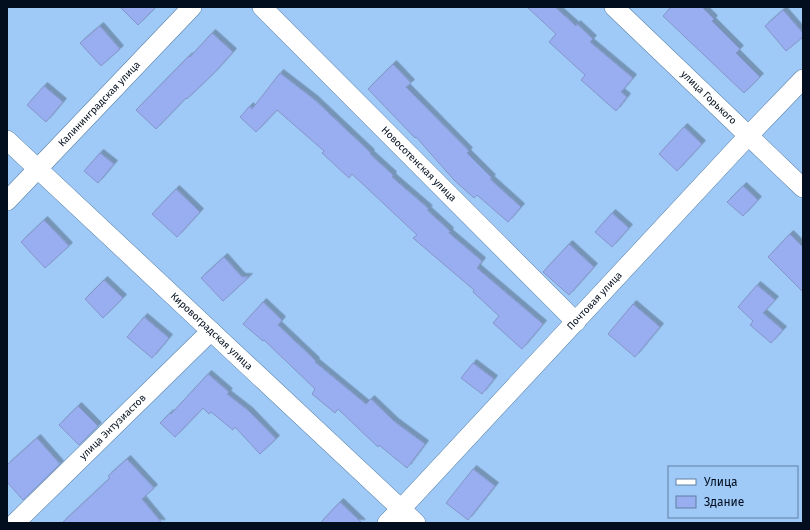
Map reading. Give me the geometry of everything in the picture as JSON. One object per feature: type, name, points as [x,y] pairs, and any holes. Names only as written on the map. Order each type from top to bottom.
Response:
[{"type":"street","name":"Калининградская улица","points":[[7,201],[192,7]]},
{"type":"street","name":"Новосотенская улица","points":[[262,7],[576,322]]},
{"type":"street","name":"улица Горького","points":[[614,7],[803,188]]},
{"type":"street","name":"Почтовая улица","points":[[387,523],[749,135],[803,80]]},
{"type":"street","name":"Кировоградская улица","points":[[7,140],[402,508],[416,523]]},
{"type":"street","name":"улица Энтузиастов","points":[[15,523],[211,331]]},
{"type":"building","points":[[120,7],[156,7],[138,25]]},
{"type":"building","points":[[527,7],[555,7],[593,39],[590,42],[633,78],[621,92],[627,97],[616,111],[581,80],[585,75],[549,42],[556,34]]},
{"type":"building","points":[[671,7],[702,7],[714,19],[712,21],[740,49],[736,53],[760,77],[744,93],[663,16]]},
{"type":"building","points":[[783,10],[803,33],[803,37],[786,51],[765,26]]},
{"type":"building","points":[[100,26],[120,49],[101,66],[80,43]]},
{"type":"building","points":[[212,33],[233,52],[214,73],[187,99],[186,98],[156,129],[136,110],[189,56],[190,57]]},
{"type":"building","points":[[393,64],[411,83],[406,87],[469,151],[467,153],[492,178],[490,179],[521,207],[508,222],[477,195],[474,198],[454,180],[416,137],[415,138],[368,89]]},
{"type":"building","points":[[280,73],[315,100],[393,175],[392,177],[429,209],[427,210],[450,231],[449,233],[482,261],[477,268],[543,324],[522,349],[493,323],[499,316],[473,292],[474,290],[413,238],[417,235],[352,174],[349,178],[322,153],[324,151],[277,110],[256,132],[240,117],[250,106],[252,109]]},
{"type":"building","points":[[44,86],[63,102],[46,122],[27,105]]},
{"type":"building","points":[[684,127],[702,144],[677,171],[659,154]]},
{"type":"building","points":[[100,153],[114,164],[98,183],[84,171]]},
{"type":"building","points":[[743,186],[758,200],[743,216],[727,202]]},
{"type":"building","points":[[176,189],[200,212],[177,237],[152,214]]},
{"type":"building","points":[[612,213],[629,228],[612,247],[595,232]]},
{"type":"building","points":[[44,220],[69,246],[45,268],[21,242]]},
{"type":"building","points":[[790,234],[803,247],[803,292],[768,257]]},
{"type":"building","points":[[569,244],[594,267],[569,295],[543,272]]},
{"type":"building","points":[[224,257],[242,277],[249,277],[223,301],[201,278]]},
{"type":"building","points":[[104,280],[123,298],[103,318],[85,299]]},
{"type":"building","points":[[757,285],[775,300],[763,313],[783,330],[771,343],[750,325],[753,321],[738,307]]},
{"type":"building","points":[[263,302],[282,320],[278,325],[316,361],[315,362],[366,404],[371,399],[395,422],[425,444],[407,468],[379,445],[378,447],[338,409],[335,413],[312,394],[315,389],[264,340],[263,341],[243,324]]},
{"type":"building","points":[[633,304],[660,327],[635,357],[608,334]]},
{"type":"building","points":[[144,317],[169,338],[152,358],[127,337]]},
{"type":"building","points":[[473,363],[494,379],[482,394],[461,378]]},
{"type":"building","points":[[208,374],[229,392],[227,394],[249,411],[276,439],[260,454],[235,427],[233,430],[211,412],[209,414],[203,408],[175,437],[160,423],[170,413],[171,414]]},
{"type":"building","points":[[78,406],[98,426],[79,445],[59,425]]},
{"type":"building","points":[[37,438],[60,464],[23,500],[7,482],[7,465]]},
{"type":"building","points":[[127,459],[154,488],[142,499],[162,523],[62,523],[110,478],[108,476]]},
{"type":"building","points":[[473,469],[495,486],[468,520],[446,503]]},
{"type":"building","points":[[340,502],[362,523],[320,523]]}]
